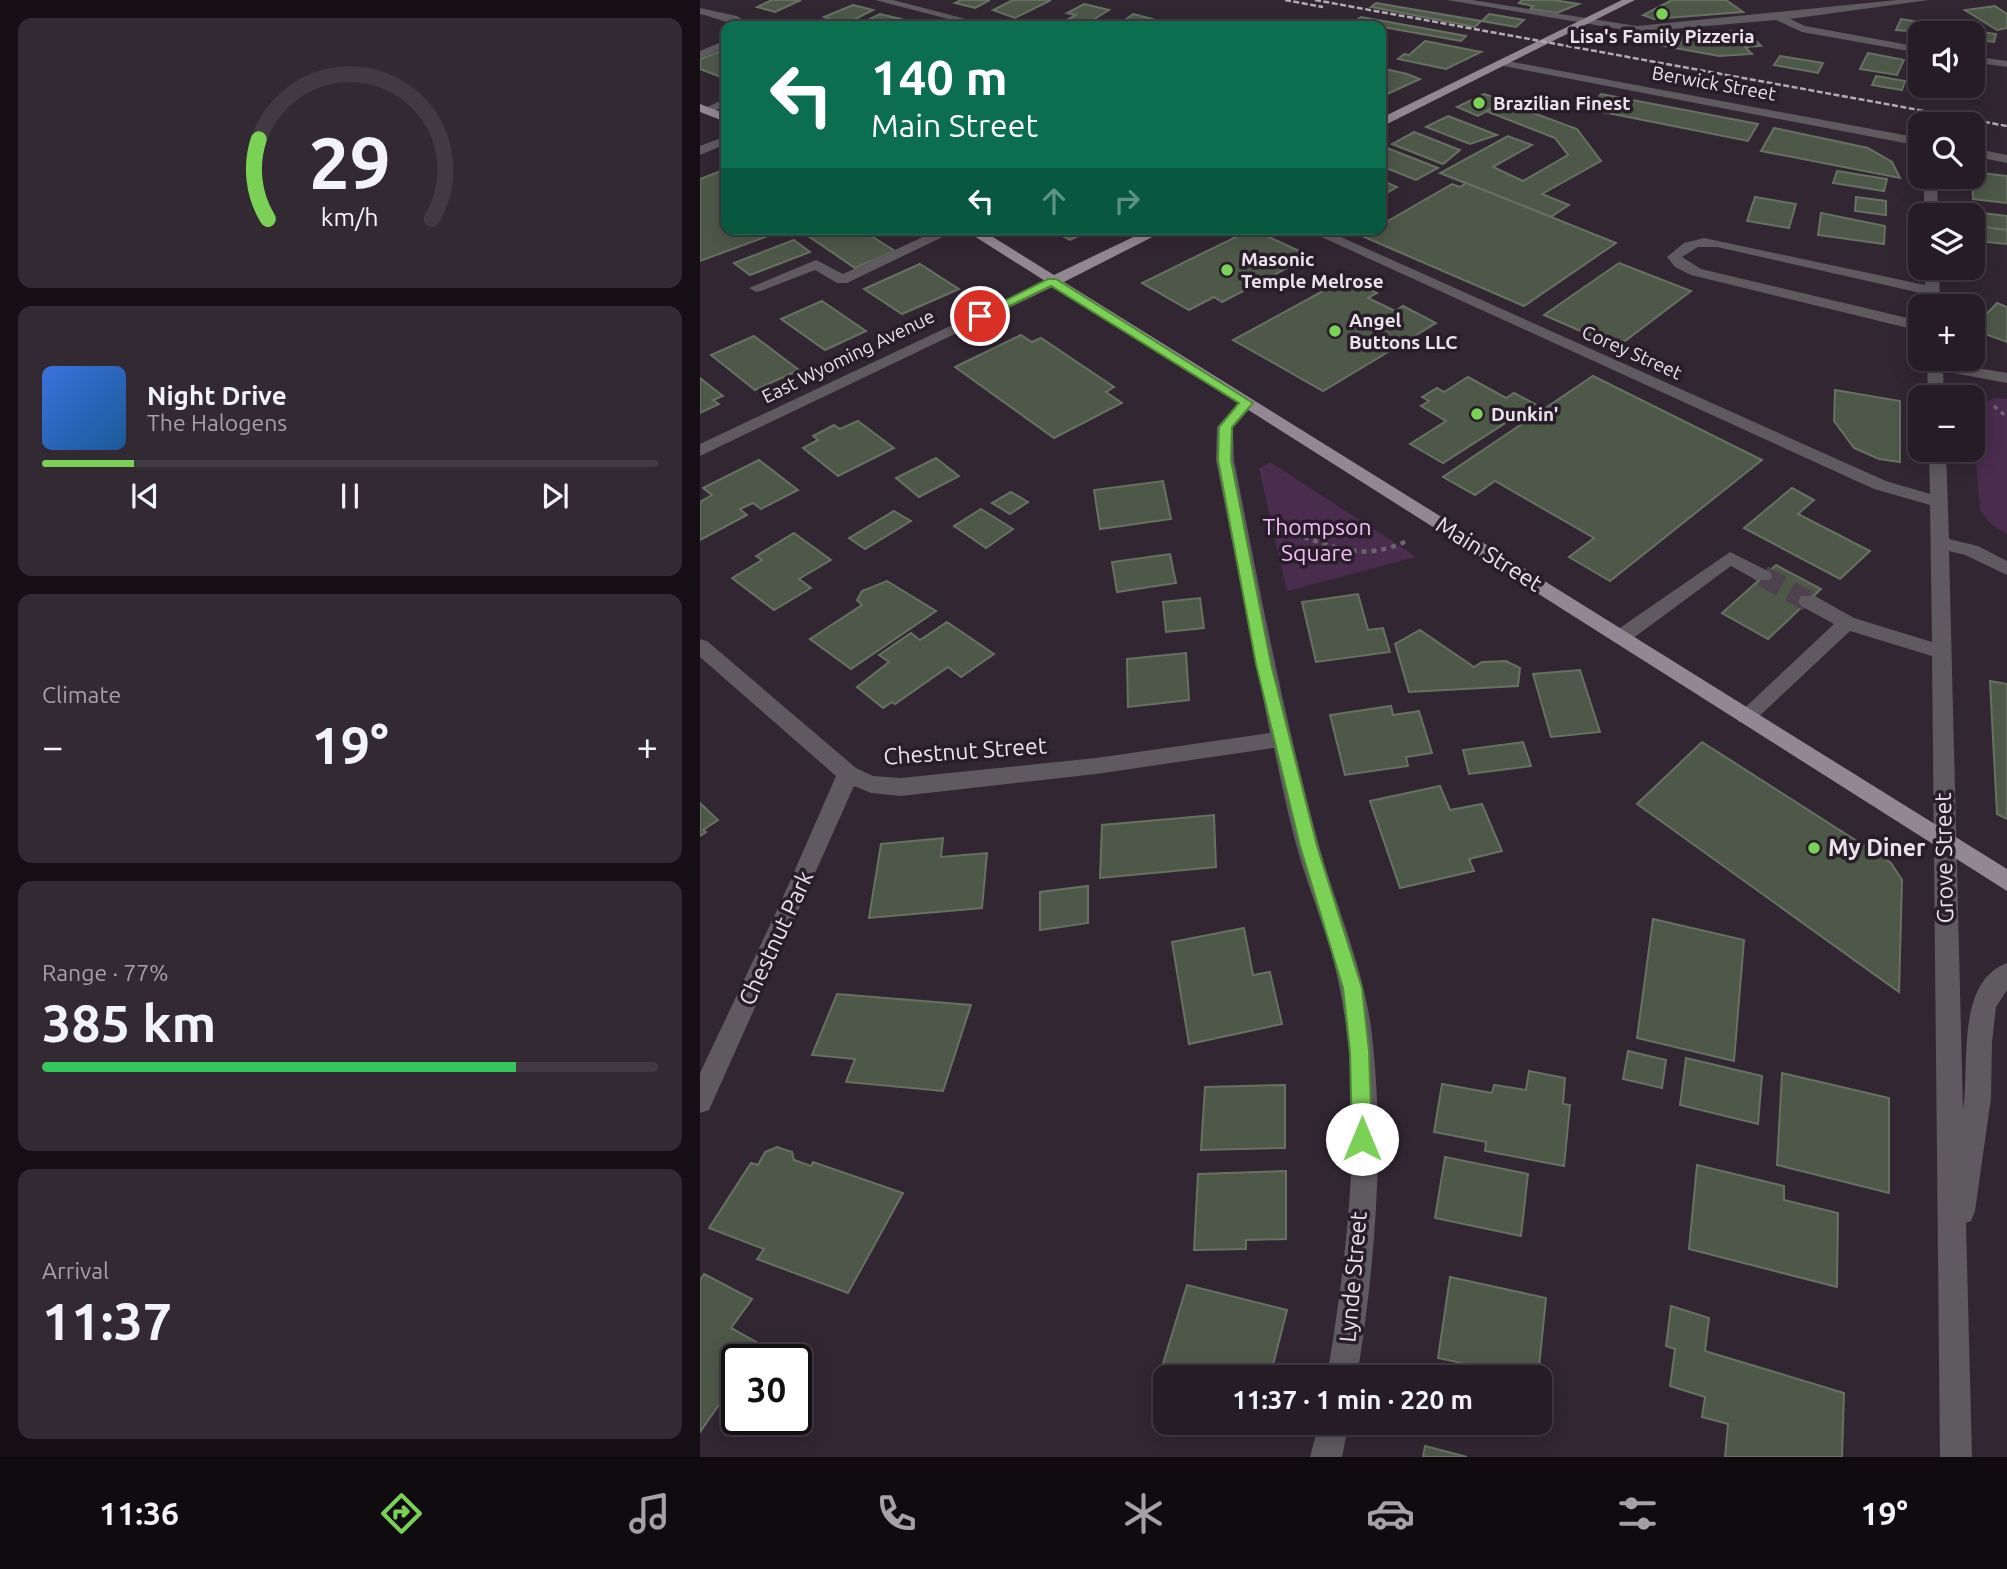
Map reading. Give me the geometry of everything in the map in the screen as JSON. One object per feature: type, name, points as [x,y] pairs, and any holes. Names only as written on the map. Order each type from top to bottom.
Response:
[{"type":"main road","points":[[1386,120],[1630,0]]},
{"type":"main road","points":[[703,109],[721,116]]},
{"type":"main road","name":"Main Street","points":[[979,235],[2007,881]]},
{"type":"main road","points":[[1052,282],[1149,235]]},
{"type":"street","points":[[880,0],[967,21]]},
{"type":"street","points":[[1452,0],[1584,23],[1650,28],[1924,0]]},
{"type":"street","points":[[700,10],[738,21]]},
{"type":"street","points":[[1778,17],[1802,29],[1908,48]]},
{"type":"street","points":[[700,55],[721,45]]},
{"type":"street","points":[[1985,60],[2007,64]]},
{"type":"street","name":"Berwick Street","points":[[1502,63],[1908,140]]},
{"type":"street","points":[[703,109],[721,104]]},
{"type":"street","points":[[700,151],[721,143]]},
{"type":"street","points":[[1985,155],[2007,159]]},
{"type":"street","points":[[755,288],[816,264],[842,280],[939,235]]},
{"type":"street","name":"Corey Street","points":[[1324,235],[1888,489],[1939,502]]},
{"type":"street","points":[[1908,323],[1696,272],[1680,264],[1674,257],[1685,246],[1699,241],[1717,243],[1917,294]]},
{"type":"street","name":"East Wyoming Avenue","points":[[700,452],[1052,282]]},
{"type":"street","points":[[1976,371],[2007,378]]},
{"type":"street","name":"Lynde Street","points":[[1247,403],[1225,427],[1225,460],[1264,664],[1282,739],[1308,846],[1352,988],[1359,1051],[1363,1116],[1358,1263],[1344,1365]]},
{"type":"street","name":"Grove Street","points":[[1938,462],[1942,841],[1955,1457]]},
{"type":"street","points":[[1941,543],[1971,550],[2007,569]]},
{"type":"street","points":[[1621,637],[1730,558],[1763,576]]},
{"type":"street","points":[[1808,601],[1847,624],[1942,652]]},
{"type":"street","points":[[1746,716],[1847,624]]},
{"type":"street","name":"Chestnut Street","points":[[700,646],[848,774],[871,784],[901,787],[1096,766],[1282,739]]},
{"type":"street","name":"Chestnut Park","points":[[700,1101],[792,904],[848,774]]},
{"type":"street","name":"Grove Street","points":[[1953,1265],[1978,1098],[1979,1042],[1984,1007],[1993,988],[2007,974]]},
{"type":"street","points":[[1326,1457],[1331,1435]]},
{"type":"path","points":[[1239,533],[1273,528],[1336,551],[1385,552],[1439,522]]},
{"type":"green space","points":[[1996,398],[2007,399],[2007,535],[1991,524],[1980,510],[1976,462],[1985,462],[1985,402]]},
{"type":"green space","name":"Thompson Square","points":[[1270,462],[1416,557],[1287,591],[1259,469]]},
{"type":"building","points":[[772,0],[801,0],[775,12],[757,7]]},
{"type":"building","points":[[961,0],[990,0],[975,8],[955,3]]},
{"type":"building","points":[[1013,0],[1051,0],[1015,18],[993,10]]},
{"type":"building","points":[[1522,0],[1553,0],[1579,4],[1557,13],[1530,9],[1533,6],[1519,3]]},
{"type":"building","points":[[1672,0],[1726,0],[1743,12],[1654,19],[1643,15]]},
{"type":"building","points":[[1376,3],[1481,21],[1475,27],[1371,7]]},
{"type":"building","points":[[1084,4],[1109,10],[1091,21],[1065,21],[1076,15],[1067,13]]},
{"type":"building","points":[[853,5],[873,10],[852,21],[834,21],[824,17]]},
{"type":"building","points":[[1995,6],[2007,14],[2007,28],[1997,30],[1965,10]]},
{"type":"building","points":[[880,14],[897,18],[891,21],[866,21]]},
{"type":"building","points":[[1133,14],[1160,21],[1124,21]]},
{"type":"building","points":[[1489,14],[1524,20],[1516,27],[1482,21]]},
{"type":"building","points":[[1361,17],[1383,21],[1355,21]]},
{"type":"building","points":[[1901,19],[1913,21],[1908,21],[1908,31],[1896,30]]},
{"type":"building","points":[[1386,22],[1466,36],[1461,41],[1386,28]]},
{"type":"building","points":[[1746,30],[1761,46],[1745,47],[1752,54],[1719,56],[1636,41],[1639,37]]},
{"type":"building","points":[[1985,33],[1996,34],[1994,42],[1985,41]]},
{"type":"building","points":[[1425,41],[1481,52],[1446,69],[1398,59],[1404,54],[1409,55]]},
{"type":"building","points":[[721,51],[721,77],[700,69],[700,59]]},
{"type":"building","points":[[1868,53],[1904,60],[1897,75],[1860,69]]},
{"type":"building","points":[[1780,56],[1823,63],[1818,73],[1774,65]]},
{"type":"building","points":[[1386,69],[1420,79],[1386,95]]},
{"type":"building","points":[[1876,76],[1905,81],[1902,90],[1872,85]]},
{"type":"building","points":[[1484,94],[1505,101],[1478,116],[1457,107]]},
{"type":"building","points":[[1601,94],[1758,124],[1748,141],[1588,109]]},
{"type":"building","points":[[1503,102],[1577,129],[1601,161],[1542,194],[1569,205],[1551,217],[1440,173],[1508,136],[1532,145],[1493,167],[1523,181],[1568,155],[1555,138],[1486,111]]},
{"type":"building","points":[[1448,116],[1497,135],[1470,144],[1426,127]]},
{"type":"building","points":[[1774,128],[1868,148],[1892,162],[1900,178],[1761,151]]},
{"type":"building","points":[[1414,132],[1460,150],[1443,164],[1392,144]]},
{"type":"building","points":[[1386,148],[1438,168],[1416,180],[1386,168]]},
{"type":"building","points":[[721,171],[721,235],[771,235],[700,261],[700,179]]},
{"type":"building","points":[[1837,171],[1887,179],[1884,191],[1833,183]]},
{"type":"building","points":[[1985,173],[2007,176],[2007,203],[1973,199],[1973,189],[1985,189]]},
{"type":"building","points":[[1386,182],[1397,187],[1386,193]]},
{"type":"building","points":[[1466,183],[1616,243],[1524,306],[1362,236],[1386,235],[1386,222],[1452,184],[1460,187]]},
{"type":"building","points":[[1755,197],[1796,204],[1789,228],[1747,221]]},
{"type":"building","points":[[1856,197],[1886,201],[1886,215],[1855,211]]},
{"type":"building","points":[[1821,213],[1885,226],[1884,244],[1818,235]]},
{"type":"building","points":[[1985,213],[2007,216],[2007,230],[1985,227]]},
{"type":"building","points":[[1985,227],[2007,230],[2007,244],[1985,242]]},
{"type":"building","points":[[870,235],[895,251],[855,268],[808,236]]},
{"type":"building","points":[[1061,235],[1081,235],[1070,240]]},
{"type":"building","name":"Masonic Temple Melrose","points":[[1240,235],[1265,235],[1310,256],[1222,302],[1214,297],[1189,310],[1142,283]]},
{"type":"building","points":[[794,240],[810,252],[750,275],[734,263]]},
{"type":"building","points":[[1619,263],[1691,291],[1617,347],[1544,315]]},
{"type":"building","points":[[920,264],[959,289],[902,314],[864,289]]},
{"type":"building","name":"Angel Buttons LLC","points":[[1347,278],[1377,293],[1368,298],[1395,311],[1403,306],[1436,323],[1323,391],[1233,340]]},
{"type":"building","points":[[822,301],[866,331],[825,350],[781,319]]},
{"type":"building","points":[[1997,303],[2007,307],[2007,342],[1985,334],[1985,315]]},
{"type":"building","points":[[1021,335],[1032,342],[1041,338],[1114,387],[1106,392],[1122,403],[1054,438],[955,367]]},
{"type":"building","points":[[754,336],[799,370],[755,390],[711,355]]},
{"type":"building","points":[[1593,376],[1762,460],[1610,581],[1569,557],[1594,538],[1495,481],[1475,495],[1443,477]]},
{"type":"building","name":"Dunkin'","points":[[1468,377],[1506,398],[1514,393],[1535,404],[1443,463],[1410,444],[1446,421],[1421,406],[1429,401],[1422,397],[1437,388],[1444,392]]},
{"type":"building","points":[[700,378],[723,396],[713,400],[719,404],[700,413]]},
{"type":"building","points":[[1835,390],[1900,401],[1900,462],[1879,459],[1854,448],[1834,421]]},
{"type":"building","points":[[858,421],[894,448],[838,476],[803,448],[818,440],[813,436],[834,425],[840,429]]},
{"type":"building","points":[[936,458],[959,476],[919,497],[896,478]]},
{"type":"building","points":[[759,460],[798,490],[761,509],[753,503],[740,509],[747,515],[700,540],[700,502],[712,495],[703,488]]},
{"type":"building","points":[[1163,481],[1171,519],[1100,529],[1094,490]]},
{"type":"building","points":[[1792,488],[1814,500],[1798,514],[1870,551],[1840,579],[1744,528]]},
{"type":"building","points":[[1011,492],[1028,502],[1010,514],[992,503]]},
{"type":"building","points":[[981,509],[1013,529],[986,548],[954,526]]},
{"type":"building","points":[[894,511],[911,521],[865,549],[849,538]]},
{"type":"building","points":[[794,533],[831,560],[799,579],[811,588],[774,610],[732,578],[762,560],[756,556]]},
{"type":"building","points":[[1170,554],[1176,583],[1117,592],[1112,562]]},
{"type":"building","points":[[1776,565],[1821,589],[1768,639],[1722,613]]},
{"type":"building","points":[[887,581],[936,611],[851,669],[810,639],[862,605],[857,600],[862,591]]},
{"type":"building","points":[[1358,594],[1368,630],[1383,628],[1390,652],[1316,662],[1302,602]]},
{"type":"building","points":[[1200,598],[1204,628],[1166,632],[1163,602]]},
{"type":"building","points":[[947,622],[994,654],[961,677],[948,667],[895,704],[892,702],[883,708],[857,687],[889,662],[879,655],[911,633],[920,640]]},
{"type":"building","points":[[1420,630],[1474,667],[1482,662],[1506,661],[1520,668],[1518,686],[1409,692],[1395,644]]},
{"type":"building","points":[[1186,653],[1189,700],[1128,707],[1127,659]]},
{"type":"building","points":[[1580,670],[1600,732],[1551,737],[1533,674]]},
{"type":"building","points":[[1990,681],[2007,684],[2007,819],[1997,814]]},
{"type":"building","points":[[1391,706],[1393,715],[1419,711],[1432,753],[1406,757],[1408,766],[1345,775],[1330,715]]},
{"type":"building","points":[[1523,742],[1531,766],[1469,774],[1463,750]]},
{"type":"building","points":[[1702,742],[1891,863],[1902,880],[1899,992],[1637,804]]},
{"type":"building","points":[[1440,786],[1450,810],[1482,804],[1502,851],[1469,859],[1474,871],[1400,888],[1370,801]]},
{"type":"building","points":[[700,803],[718,820],[703,830],[706,832],[700,836]]},
{"type":"building","points":[[1214,815],[1216,867],[1100,878],[1102,825]]},
{"type":"building","points":[[943,838],[941,857],[987,853],[982,908],[869,918],[881,844]]},
{"type":"building","points":[[1088,886],[1088,923],[1040,930],[1040,892]]},
{"type":"building","points":[[1653,919],[1744,940],[1734,1061],[1637,1038]]},
{"type":"building","points":[[1244,928],[1253,975],[1270,972],[1282,1024],[1189,1044],[1172,942]]},
{"type":"building","points":[[837,994],[971,1005],[943,1091],[846,1082],[855,1059],[812,1055]]},
{"type":"building","points":[[1628,1051],[1666,1060],[1662,1088],[1623,1079]]},
{"type":"building","points":[[1686,1058],[1762,1076],[1758,1124],[1680,1105]]},
{"type":"building","points":[[1529,1071],[1565,1078],[1563,1104],[1570,1105],[1564,1166],[1485,1151],[1486,1142],[1434,1132],[1442,1084],[1492,1093],[1494,1085],[1526,1090]]},
{"type":"building","points":[[1782,1073],[1889,1098],[1889,1193],[1777,1165]]},
{"type":"building","points":[[1285,1085],[1285,1148],[1201,1150],[1205,1087]]},
{"type":"building","points":[[777,1147],[792,1152],[794,1160],[811,1166],[813,1162],[903,1193],[848,1293],[757,1259],[764,1249],[709,1228],[751,1163],[758,1165],[765,1152]]},
{"type":"building","points":[[1445,1157],[1528,1174],[1521,1236],[1435,1218]]},
{"type":"building","points":[[1697,1165],[1784,1186],[1784,1200],[1838,1213],[1837,1287],[1689,1249]]},
{"type":"building","points":[[1286,1171],[1286,1239],[1246,1240],[1246,1249],[1194,1250],[1198,1174]]},
{"type":"building","points":[[704,1274],[752,1299],[731,1328],[760,1344],[721,1344],[721,1402],[700,1432],[700,1280]]},
{"type":"building","points":[[1450,1277],[1546,1298],[1539,1365],[1471,1365],[1438,1358]]},
{"type":"building","points":[[1187,1285],[1287,1310],[1273,1365],[1163,1365]]},
{"type":"building","points":[[1671,1306],[1709,1318],[1705,1351],[1844,1393],[1842,1457],[1725,1457],[1728,1424],[1702,1417],[1705,1397],[1670,1386],[1675,1349],[1666,1346]]},
{"type":"building","points":[[1425,1446],[1467,1457],[1423,1457]]},
{"type":"tunnel","points":[[1763,576],[1808,601]]},
{"type":"railway","points":[[1285,0],[1323,7]]},
{"type":"railway","points":[[1315,0],[2007,126]]},
{"type":"place","name":"Lisa's Family Pizzeria","points":[[1662,14]]},
{"type":"place","name":"Brazilian Finest","points":[[1479,103]]},
{"type":"place","name":"Masonic Temple Melrose","points":[[1227,270]]},
{"type":"place","name":"Angel Buttons LLC","points":[[1335,331]]},
{"type":"place","name":"Dunkin'","points":[[1477,414]]},
{"type":"place","name":"My Diner","points":[[1814,848]]},
{"type":"route","points":[[980,316],[1052,282],[1247,403],[1225,427],[1225,460],[1264,664],[1308,846],[1352,988],[1359,1051],[1362,1139]]}]
